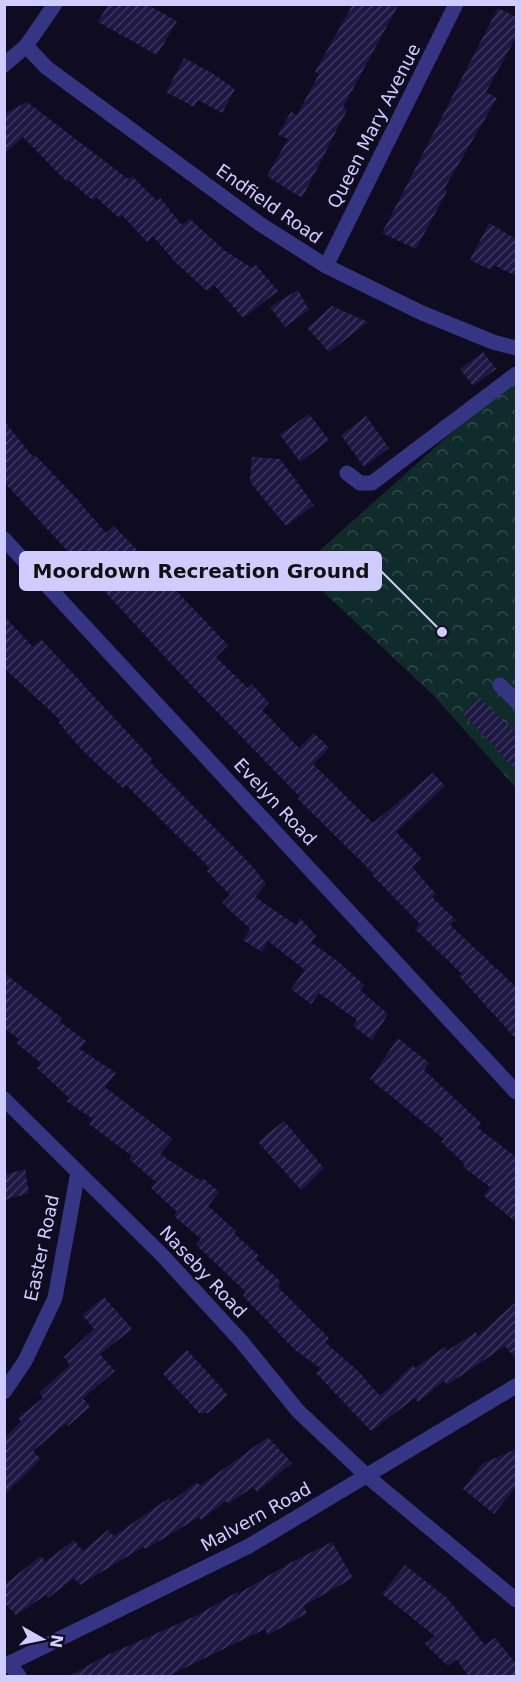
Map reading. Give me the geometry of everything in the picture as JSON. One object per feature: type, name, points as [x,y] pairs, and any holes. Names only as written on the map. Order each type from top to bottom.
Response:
[{"type":"street","points":[[4,65],[26,46],[55,4]]},
{"type":"street","name":"Queen Mary Avenue","points":[[326,266],[456,4]]},
{"type":"street","name":"Endfield Road","points":[[26,46],[47,68],[260,224],[326,266],[422,313],[493,342],[516,348]]},
{"type":"street","points":[[347,473],[360,483],[372,483],[516,374]]},
{"type":"street","name":"Evelyn Road","points":[[4,538],[516,1092]]},
{"type":"street","points":[[500,686],[516,701]]},
{"type":"street","name":"Naseby Road","points":[[4,1099],[162,1255],[241,1341],[298,1411],[368,1476],[516,1600]]},
{"type":"street","name":"Easter Road","points":[[4,1392],[25,1361],[56,1298],[78,1172]]},
{"type":"street","name":"Malvern Road","points":[[7,1665],[249,1546],[516,1386]]},
{"type":"street","points":[[7,1665],[19,1677]]},
{"type":"green space","points":[[516,375],[516,788],[434,696],[299,569]]},
{"type":"building","points":[[108,4],[146,4],[177,21],[157,55],[98,22]]},
{"type":"building","points":[[353,4],[399,4],[343,107],[347,110],[302,198],[267,176],[288,139],[278,134],[291,112],[297,115],[319,74],[315,72]]},
{"type":"building","points":[[498,8],[516,17],[516,37],[486,92],[497,98],[444,189],[447,191],[416,249],[382,233]]},
{"type":"building","points":[[184,58],[235,89],[222,113],[198,100],[194,107],[166,92]]},
{"type":"building","points":[[27,102],[128,179],[132,176],[157,201],[160,198],[182,225],[190,219],[224,250],[252,268],[256,265],[278,291],[243,318],[214,285],[207,291],[176,263],[153,236],[147,242],[122,215],[119,218],[96,197],[92,200],[69,180],[67,182],[23,137],[4,154],[4,114]]},
{"type":"building","points":[[489,223],[516,239],[516,276],[494,265],[491,270],[470,260]]},
{"type":"building","points":[[298,290],[309,310],[285,327],[270,307]]},
{"type":"building","points":[[332,306],[368,322],[329,352],[307,328]]},
{"type":"building","points":[[483,352],[496,369],[473,386],[460,369]]},
{"type":"building","points":[[309,414],[329,440],[300,462],[280,435]]},
{"type":"building","points":[[366,416],[389,448],[364,467],[341,435]]},
{"type":"building","points":[[4,421],[33,457],[35,455],[106,533],[114,526],[228,645],[216,657],[248,688],[252,684],[269,703],[262,710],[299,748],[314,733],[329,748],[313,764],[373,823],[433,773],[445,786],[396,832],[421,858],[412,867],[436,894],[432,897],[456,920],[450,925],[516,987],[516,1039],[459,976],[462,974],[415,929],[420,924],[372,875],[374,874],[298,799],[300,797],[189,683],[4,482]]},
{"type":"building","points":[[252,457],[280,459],[314,505],[286,526],[250,482]]},
{"type":"building","points":[[4,616],[33,647],[41,639],[153,760],[150,762],[253,867],[266,884],[255,897],[296,925],[300,918],[316,936],[311,942],[340,963],[364,985],[360,990],[388,1014],[372,1040],[353,1026],[357,1020],[319,993],[311,1004],[291,989],[305,970],[268,941],[262,952],[243,940],[250,929],[222,903],[230,895],[207,871],[210,868],[126,785],[123,788],[83,751],[58,722],[60,720],[4,668]]},
{"type":"building","points":[[478,696],[516,733],[516,770],[463,714]]},
{"type":"building","points":[[4,973],[62,1018],[59,1021],[86,1041],[80,1049],[116,1073],[105,1087],[173,1139],[160,1154],[201,1181],[203,1178],[219,1192],[208,1206],[259,1256],[256,1259],[281,1282],[278,1287],[329,1338],[326,1343],[358,1371],[380,1396],[413,1365],[415,1368],[445,1347],[447,1351],[476,1332],[478,1336],[516,1302],[516,1359],[505,1346],[447,1385],[444,1381],[418,1402],[415,1398],[371,1431],[316,1373],[320,1368],[295,1350],[243,1296],[246,1292],[196,1245],[201,1239],[174,1216],[177,1212],[151,1188],[156,1182],[129,1159],[132,1156],[89,1124],[93,1119],[66,1101],[69,1098],[37,1068],[41,1063],[16,1043],[19,1039],[4,1028]]},
{"type":"building","points":[[398,1038],[429,1063],[424,1070],[481,1123],[478,1128],[516,1157],[516,1222],[484,1196],[490,1187],[463,1167],[465,1164],[441,1142],[444,1139],[370,1079]]},
{"type":"building","points":[[284,1121],[324,1168],[301,1190],[258,1142]]},
{"type":"building","points":[[25,1169],[29,1193],[4,1200],[4,1175]]},
{"type":"building","points":[[104,1297],[132,1329],[100,1354],[115,1371],[83,1398],[90,1407],[68,1426],[66,1423],[33,1451],[41,1459],[4,1495],[4,1439],[21,1421],[18,1418],[43,1398],[39,1393],[70,1365],[64,1357],[94,1329],[82,1315]]},
{"type":"building","points":[[187,1350],[228,1395],[208,1413],[199,1413],[163,1374]]},
{"type":"building","points":[[268,1437],[292,1463],[257,1492],[253,1487],[228,1504],[226,1501],[201,1520],[199,1517],[146,1549],[143,1547],[80,1585],[74,1578],[48,1598],[46,1595],[16,1615],[4,1602],[4,1585],[41,1556],[45,1562],[74,1540],[83,1551],[108,1530],[114,1536],[169,1498],[172,1501],[197,1482],[200,1486]]},
{"type":"building","points":[[516,1449],[516,1486],[494,1514],[463,1489],[482,1464]]},
{"type":"building","points":[[332,1542],[353,1578],[303,1606],[307,1613],[268,1635],[265,1629],[166,1677],[68,1677],[103,1657],[198,1615]]},
{"type":"building","points":[[405,1565],[448,1599],[485,1645],[495,1638],[516,1664],[516,1677],[469,1677],[456,1659],[448,1666],[425,1644],[435,1636],[382,1594]]},
{"type":"place","name":"Moordown Recreation Ground","points":[[442,632]]}]
